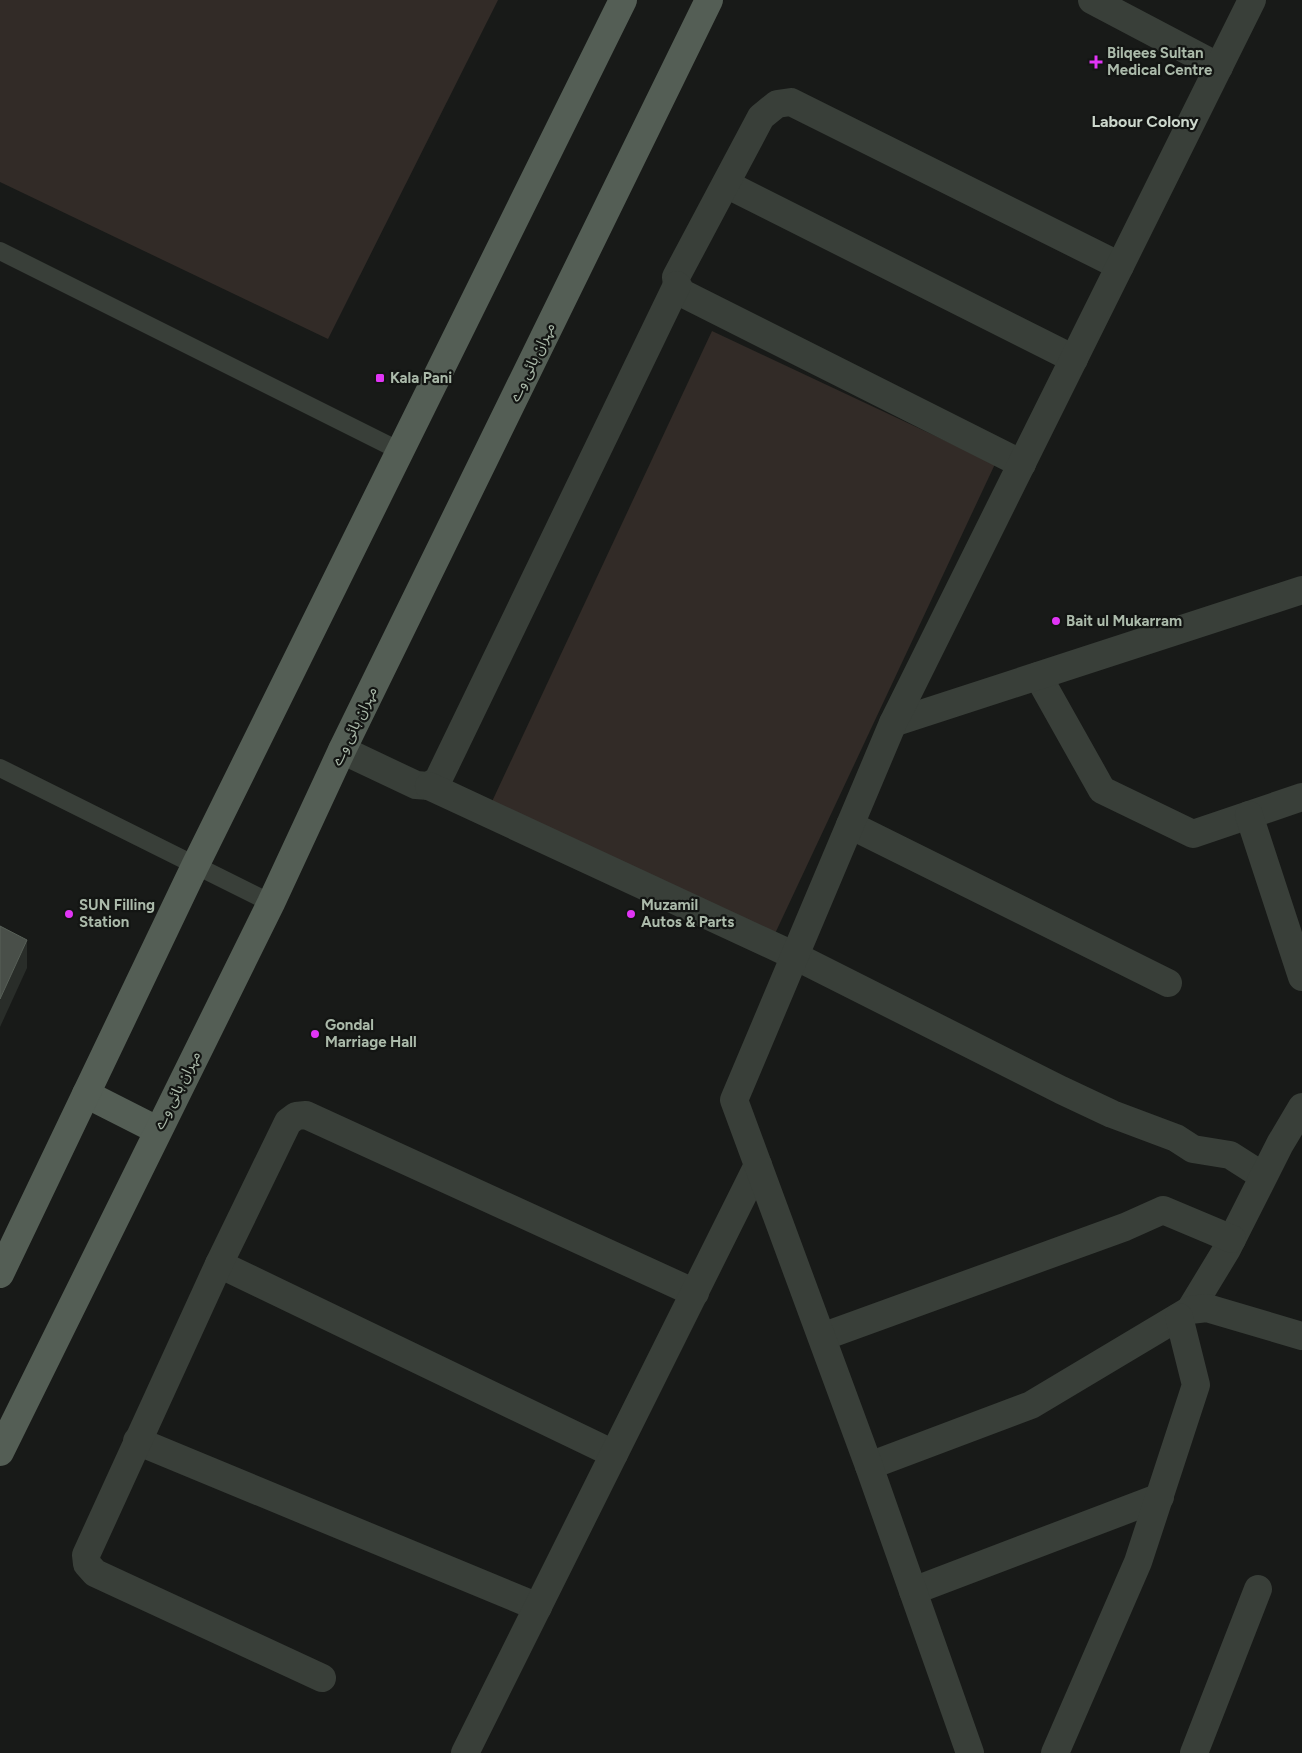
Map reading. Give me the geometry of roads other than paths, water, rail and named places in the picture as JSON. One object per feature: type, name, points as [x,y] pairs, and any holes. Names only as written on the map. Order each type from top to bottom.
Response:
[{"type":"main road","points":[[0,1274],[195,866],[623,0]]},
{"type":"main road","name":"مہران ہائی وے","points":[[0,1452],[271,903],[342,750],[709,0]]},
{"type":"main road","points":[[86,1094],[158,1130]]},
{"type":"street","points":[[1092,0],[1219,67]]},
{"type":"street","points":[[970,1753],[869,1466],[734,1100],[893,723],[1252,0]]},
{"type":"street","points":[[1022,464],[682,293],[677,286],[676,277],[761,116],[777,104],[791,102],[1120,266]]},
{"type":"street","points":[[726,184],[1074,359]]},
{"type":"street","points":[[429,786],[438,780],[677,286]]},
{"type":"street","points":[[893,723],[1302,590]]},
{"type":"street","points":[[1038,676],[1102,790],[1193,834],[1302,797]]},
{"type":"street","points":[[342,750],[416,785],[429,786],[795,956],[1112,1114],[1176,1138],[1194,1149],[1230,1155],[1263,1176]]},
{"type":"street","points":[[1249,815],[1296,941],[1302,977]]},
{"type":"street","points":[[850,825],[1168,983]]},
{"type":"street","points":[[1055,1753],[1138,1562],[1196,1385],[1184,1314],[1232,1238],[1263,1176],[1302,1107]]},
{"type":"street","points":[[322,1678],[95,1573],[87,1564],[86,1555],[219,1264],[288,1122],[296,1116],[306,1115],[695,1293]]},
{"type":"street","points":[[467,1752],[758,1166]]},
{"type":"street","points":[[822,1337],[1125,1227],[1163,1210],[1232,1238]]},
{"type":"street","points":[[219,1264],[614,1454]]},
{"type":"street","points":[[869,1466],[1031,1405],[1184,1314],[1207,1308],[1302,1336]]},
{"type":"street","points":[[137,1441],[538,1607]]},
{"type":"street","points":[[913,1591],[1160,1497]]},
{"type":"street","points":[[1194,1753],[1258,1589]]},
{"type":"lane","points":[[0,252],[400,451]]},
{"type":"lane","points":[[0,768],[271,903]]},
{"type":"place","name":"Bilqees Sultan Medical Centre","points":[[1096,62]]},
{"type":"place","name":"Kala Pani","points":[[380,378]]},
{"type":"place","name":"Bait ul Mukarram","points":[[1056,621]]},
{"type":"place","name":"SUN Filling Station","points":[[69,914]]},
{"type":"place","name":"Muzamil Autos & Parts","points":[[631,914]]},
{"type":"place","name":"Gondal Marriage Hall","points":[[315,1034]]},
{"type":"district","name":"Labour Colony","points":[[1145,121]]}]
